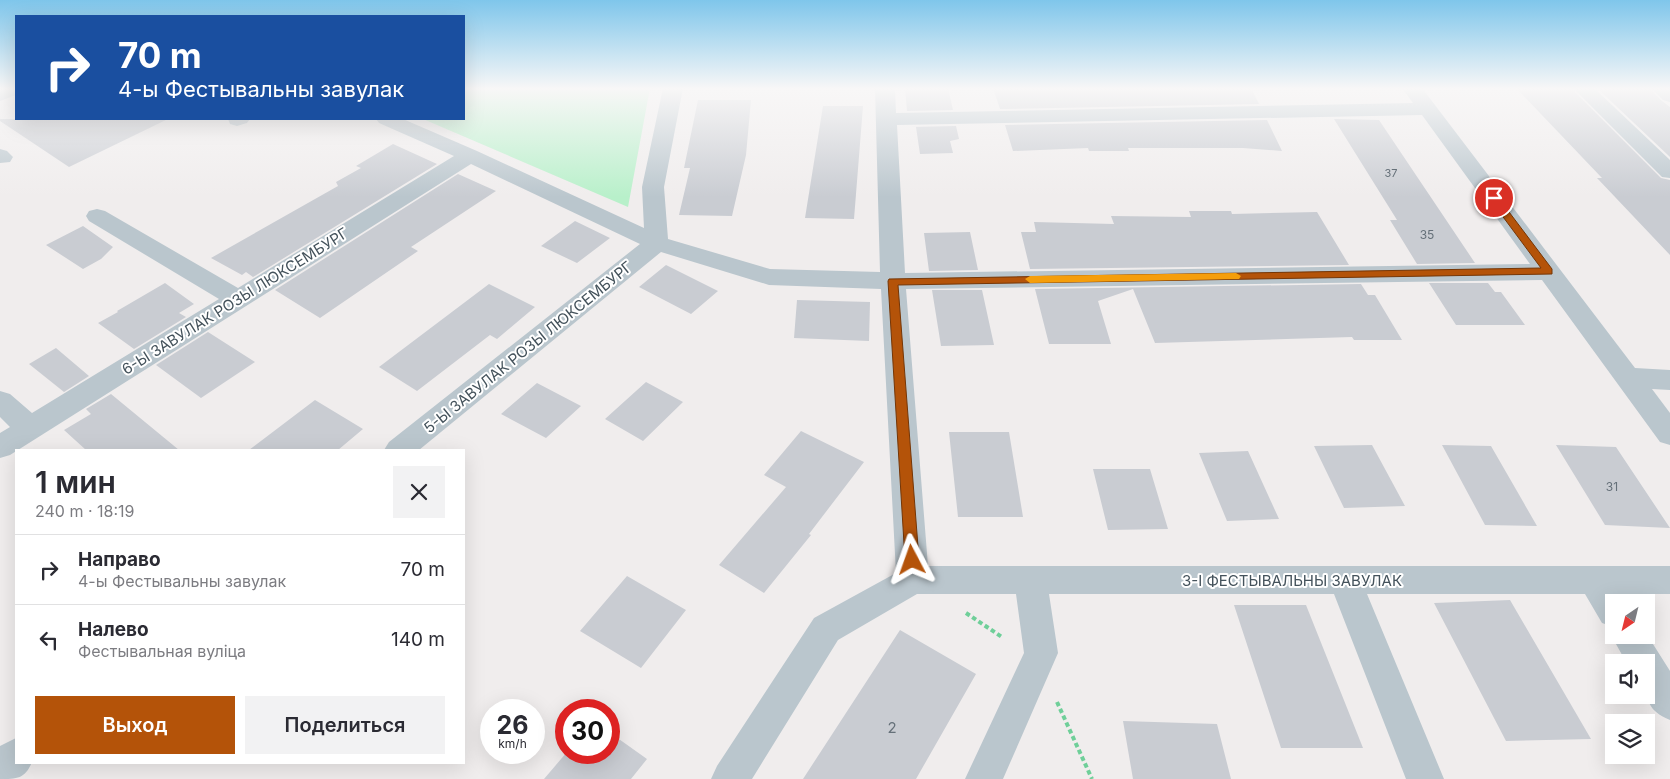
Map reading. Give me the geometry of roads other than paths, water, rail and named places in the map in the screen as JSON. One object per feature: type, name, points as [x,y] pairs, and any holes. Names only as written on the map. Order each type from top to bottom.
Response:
[{"type":"street","points":[[398,124],[470,155],[657,243],[769,277],[893,281],[1548,272]]},
{"type":"street","points":[[657,243],[653,187],[666,124]]},
{"type":"street","points":[[730,779],[826,629],[913,580],[893,281],[887,124]]},
{"type":"street","points":[[1439,124],[1670,434]]},
{"type":"street","points":[[1621,124],[1670,172]]},
{"type":"street","name":"6-Ы ЗАВУЛАК РОЗЫ ЛЮКСЕМБУРГ","points":[[0,447],[470,155]]},
{"type":"street","points":[[97,216],[238,299]]},
{"type":"street","name":"5-Ы ЗАВУЛАК РОЗЫ ЛЮКСЕМБУРГ","points":[[400,449],[657,243]]},
{"type":"street","points":[[1627,376],[1670,380]]},
{"type":"street","points":[[0,401],[30,428]]},
{"type":"street","name":"3-І ФЕСТЫВАЛЬНЫ ЗАВУЛАК","points":[[913,580],[1670,580]]},
{"type":"street","points":[[984,779],[1041,654],[1030,580]]},
{"type":"street","points":[[1345,580],[1425,779]]},
{"type":"street","points":[[1594,580],[1605,598]]},
{"type":"street","points":[[1655,678],[1670,703]]},
{"type":"street","points":[[0,770],[15,758]]}]
